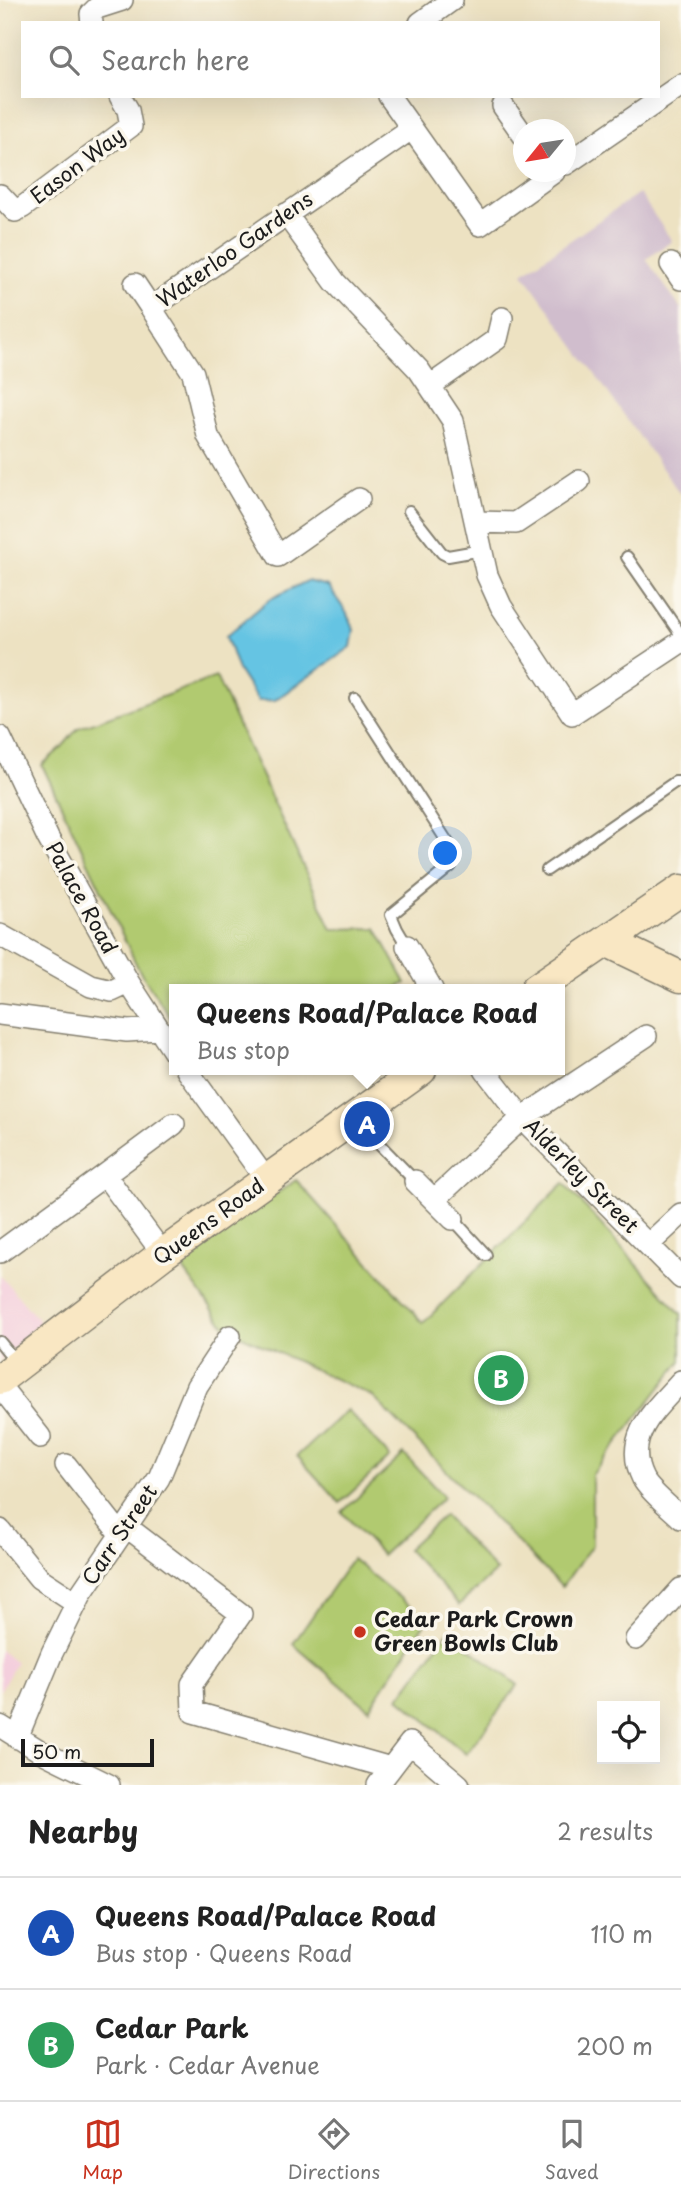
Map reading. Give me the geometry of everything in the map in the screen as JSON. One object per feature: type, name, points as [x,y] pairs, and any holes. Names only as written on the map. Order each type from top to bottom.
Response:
[{"type":"main road","points":[[543,984],[681,890]]},
{"type":"main road","points":[[606,941],[681,977]]},
{"type":"main road","name":"Queens Road","points":[[6,1376],[163,1254],[414,1075]]},
{"type":"street","points":[[92,21],[91,14],[97,8],[122,0]]},
{"type":"street","points":[[423,21],[452,0]]},
{"type":"street","points":[[660,95],[681,85]]},
{"type":"street","name":"Eason Way","points":[[0,195],[15,211],[23,207],[131,126],[128,110],[121,98]]},
{"type":"street","points":[[390,98],[480,225],[538,182]]},
{"type":"street","points":[[576,154],[645,102]]},
{"type":"street","points":[[503,106],[513,121]]},
{"type":"street","name":"Waterloo Gardens","points":[[359,499],[278,556],[208,436],[193,373],[151,308],[411,129]]},
{"type":"street","points":[[286,214],[335,282],[419,370],[453,421],[487,575],[501,606],[572,713],[681,642]]},
{"type":"street","points":[[135,284],[151,308]]},
{"type":"street","points":[[430,386],[497,339],[502,318]]},
{"type":"street","points":[[477,522],[516,523],[579,481]]},
{"type":"street","name":"Palace Road","points":[[0,737],[48,838],[129,983],[169,1045]]},
{"type":"street","points":[[0,935],[91,986],[112,991],[129,983]]},
{"type":"street","points":[[408,946],[429,984]]},
{"type":"street","points":[[0,1014],[127,1031],[157,1029]]},
{"type":"street","points":[[434,1200],[522,1118],[646,1036]]},
{"type":"street","points":[[191,1075],[267,1181]]},
{"type":"street","name":"Alderley Street","points":[[489,1075],[522,1118],[681,1278]]},
{"type":"street","points":[[0,1252],[174,1124]]},
{"type":"street","points":[[105,1175],[163,1254]]},
{"type":"street","points":[[415,1181],[453,1220]]},
{"type":"street","points":[[649,1244],[681,1214]]},
{"type":"street","name":"Carr Street","points":[[9,1732],[82,1592],[159,1478],[197,1386],[230,1336]]},
{"type":"street","points":[[6,1376],[40,1437]]},
{"type":"street","points":[[681,1381],[648,1419],[635,1450],[644,1480],[681,1518]]},
{"type":"street","points":[[66,1465],[124,1531],[241,1614],[192,1684],[193,1712],[384,1777],[410,1744],[459,1785]]},
{"type":"street","points":[[0,1530],[39,1578],[77,1603]]},
{"type":"street","points":[[636,1639],[681,1589]]},
{"type":"street","points":[[9,1732],[109,1785]]},
{"type":"lane","points":[[409,511],[442,553],[448,556],[482,550]]},
{"type":"lane","points":[[627,558],[681,635]]},
{"type":"lane","points":[[355,698],[450,846],[451,866],[391,915],[408,946]]},
{"type":"lane","points":[[547,870],[675,782],[681,782]]},
{"type":"lane","points":[[378,1143],[415,1181]]},
{"type":"lane","points":[[453,1220],[486,1255]]},
{"type":"lane","points":[[0,1342],[6,1376]]},
{"type":"shaded area","points":[[639,193],[672,241],[646,259],[681,309],[681,495],[523,273]]},
{"type":"shaded area","points":[[0,1275],[40,1322],[0,1361]]},
{"type":"shaded area","points":[[0,1650],[16,1663],[0,1691]]},
{"type":"green space","points":[[216,677],[332,929],[376,928],[406,983],[169,984],[169,1015],[139,970],[42,765],[78,728]]},
{"type":"green space","points":[[296,1180],[423,1323],[564,1183],[681,1314],[681,1361],[592,1475],[592,1545],[562,1587],[372,1396],[227,1329],[178,1262]]},
{"type":"green space","points":[[347,1410],[390,1457],[340,1503],[297,1456]]},
{"type":"green space","points":[[404,1454],[444,1497],[382,1555],[342,1512]]},
{"type":"green space","points":[[444,1515],[496,1571],[459,1605],[407,1549]]},
{"type":"green space","name":"Cedar Park Crown Green Bowls Club","points":[[352,1559],[427,1620],[369,1709],[293,1644]]},
{"type":"green space","name":"Cedar Park Crown Green Bowls Club","points":[[448,1632],[518,1685],[466,1754],[399,1698]]},
{"type":"water","points":[[307,581],[328,586],[346,612],[354,630],[351,647],[275,700],[258,701],[238,670],[226,636],[270,599]]},
{"type":"place","name":"Queens Road/Palace Road","points":[[367,1124]]},
{"type":"place","name":"Cedar Park","points":[[501,1378]]},
{"type":"place","name":"Cedar Park Crown Green Bowls Club","points":[[360,1632]]}]
